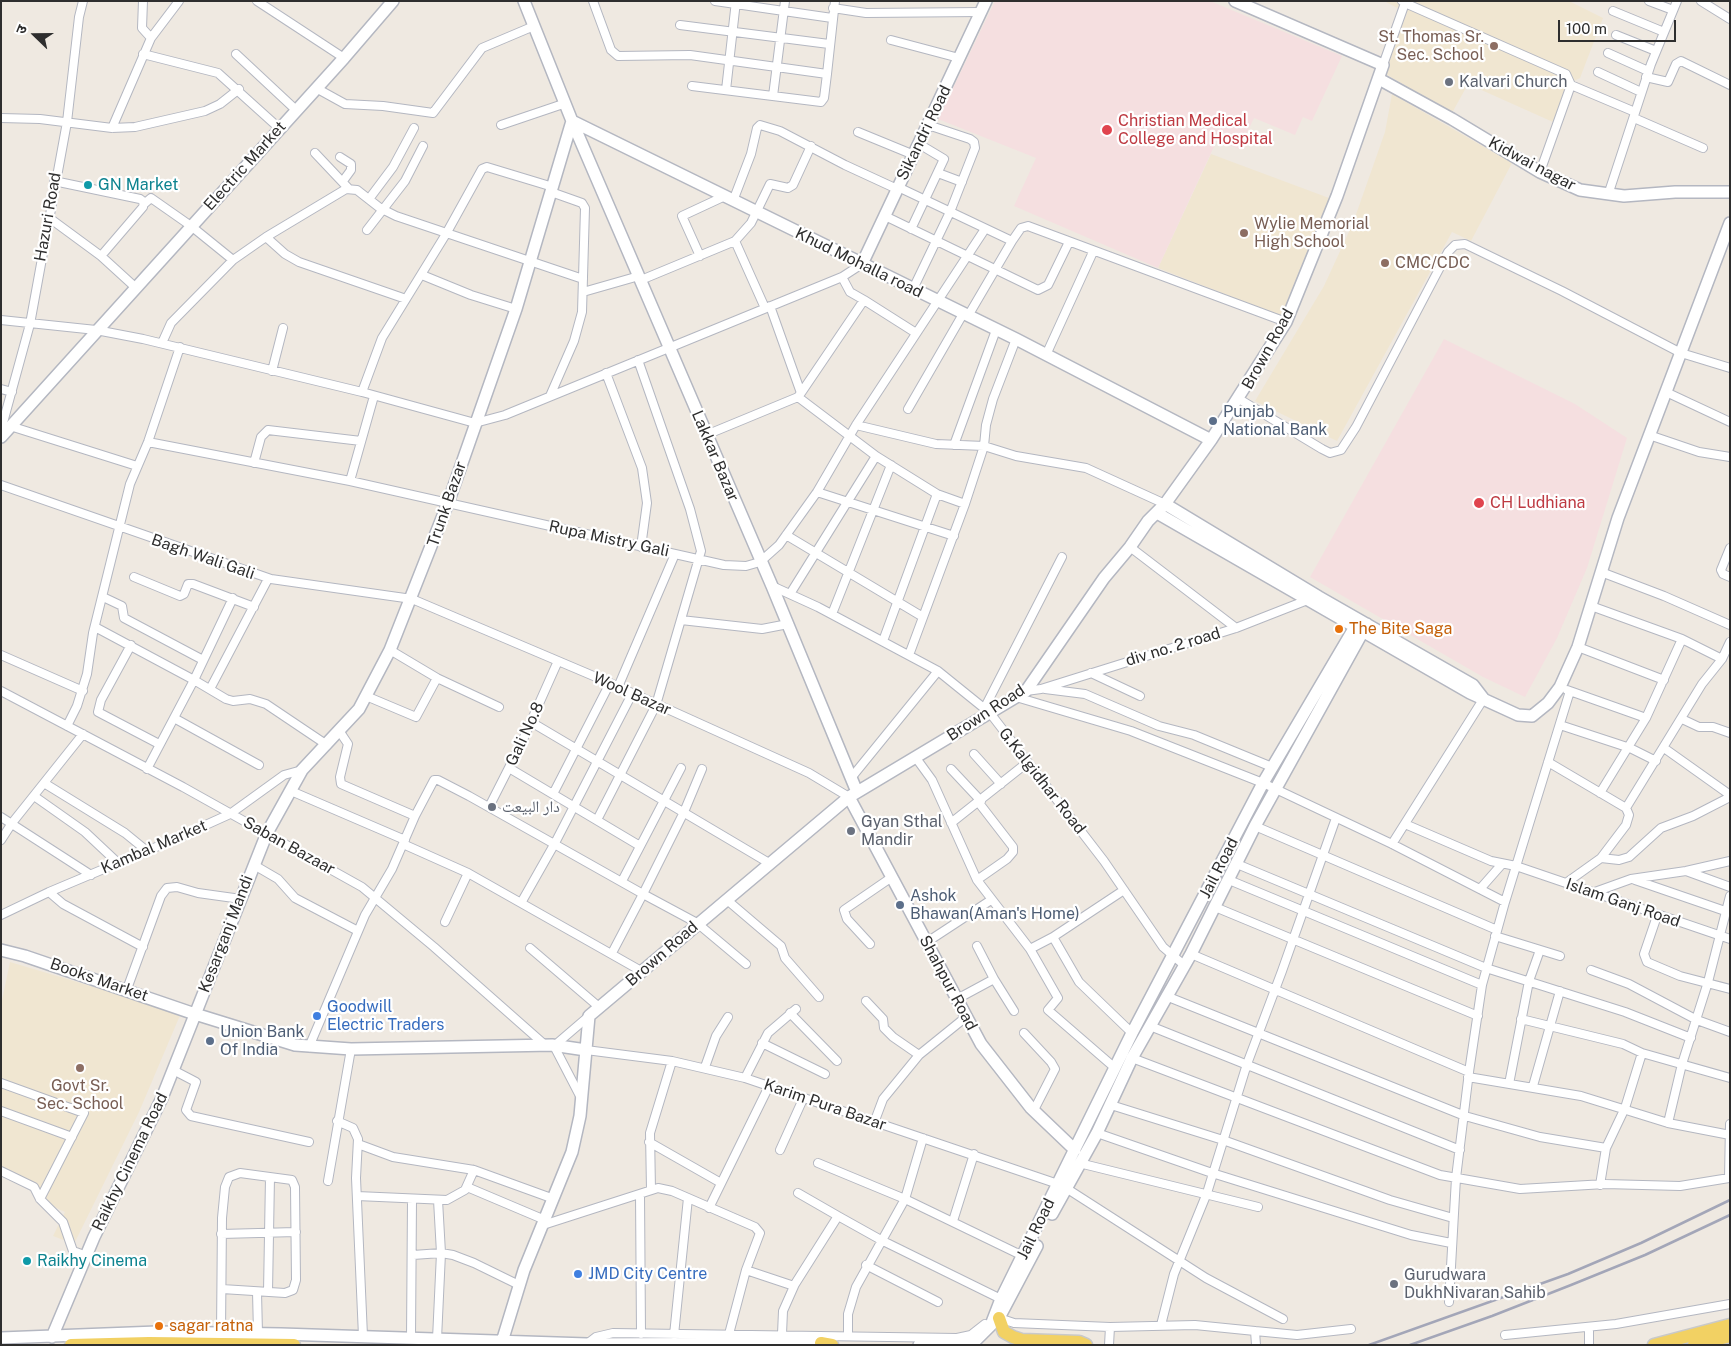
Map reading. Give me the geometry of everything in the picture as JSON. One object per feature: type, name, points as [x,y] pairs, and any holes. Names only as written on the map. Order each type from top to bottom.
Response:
[{"type":"main road","points":[[998,1323],[1004,1332],[1022,1340],[1079,1342],[1086,1345]]},
{"type":"main road","points":[[1654,1345],[1730,1325]]},
{"type":"main road","points":[[1694,1345],[1730,1336]]},
{"type":"main road","points":[[71,1345],[149,1343],[294,1345]]},
{"type":"street","name":"Hazuri Road","points":[[4,431],[30,324],[54,181],[67,122],[79,17],[83,1]]},
{"type":"street","points":[[144,1],[142,28],[151,38]]},
{"type":"street","points":[[257,1],[344,58]]},
{"type":"street","name":"Electric Market","points":[[4,431],[344,58],[393,1]]},
{"type":"street","points":[[593,1],[611,50],[616,55],[679,55],[826,74]]},
{"type":"street","points":[[715,1],[832,18]]},
{"type":"street","points":[[774,96],[784,1]]},
{"type":"street","name":"Sikandri Road","points":[[862,264],[986,1]]},
{"type":"street","points":[[1235,1],[1383,65],[1404,2],[1566,74],[1572,85],[1703,148]]},
{"type":"street","points":[[1649,1],[1673,10]]},
{"type":"street","points":[[1608,195],[1647,74],[1677,1]]},
{"type":"street","points":[[1701,1],[1730,19]]},
{"type":"street","points":[[112,128],[151,38],[178,2]]},
{"type":"street","points":[[526,2],[572,121]]},
{"type":"street","points":[[726,90],[735,3]]},
{"type":"street","points":[[692,86],[821,102],[824,98],[834,5],[866,13],[980,12]]},
{"type":"street","points":[[1613,11],[1664,32]]},
{"type":"street","points":[[680,25],[829,44]]},
{"type":"street","points":[[316,88],[344,104],[383,106],[433,113],[482,48],[534,26]]},
{"type":"street","points":[[1616,35],[1656,50]]},
{"type":"street","points":[[891,40],[959,58]]},
{"type":"street","points":[[1608,53],[1647,74],[1668,82],[1676,64],[1681,61],[1730,85]]},
{"type":"street","points":[[143,54],[213,70],[239,89],[279,128]]},
{"type":"street","points":[[236,54],[296,110]]},
{"type":"street","name":"Brown Road","points":[[589,1016],[853,794],[916,758],[987,711],[1026,691],[1104,578],[1130,547],[1211,440],[1239,399],[1286,322],[1337,196],[1383,65]]},
{"type":"street","points":[[1598,72],[1641,92]]},
{"type":"street","name":"Kidwai nagar","points":[[1379,79],[1452,119],[1540,172],[1580,190],[1608,195],[1730,192]]},
{"type":"street","points":[[1540,172],[1572,85]]},
{"type":"street","points":[[1,118],[67,122],[112,128],[150,125],[205,111],[220,104],[239,89]]},
{"type":"street","points":[[501,125],[566,103]]},
{"type":"street","name":"Trunk Bazar","points":[[256,860],[267,833],[302,770],[340,732],[359,709],[390,650],[448,503],[516,309],[572,121]]},
{"type":"street","name":"Khud Mohalla road","points":[[572,121],[1016,339],[1211,440]]},
{"type":"street","name":"Lakkar Bazar","points":[[572,121],[788,624],[851,778],[853,794]]},
{"type":"street","points":[[700,256],[682,216],[729,198],[751,154],[759,125],[780,131],[844,165],[925,200],[1012,242]]},
{"type":"street","points":[[913,289],[950,212],[972,156],[974,142],[928,125]]},
{"type":"street","points":[[369,199],[393,167],[414,128]]},
{"type":"street","points":[[858,132],[943,157],[944,161],[911,229]]},
{"type":"street","points":[[367,230],[405,181],[423,146]]},
{"type":"street","points":[[583,292],[640,278],[735,241],[745,232],[770,184],[788,188],[793,185],[811,146]]},
{"type":"street","points":[[315,153],[349,189]]},
{"type":"street","points":[[340,157],[351,164],[351,170],[343,182]]},
{"type":"street","points":[[362,392],[382,338],[422,275],[484,168],[552,190],[582,203],[585,208],[582,312],[576,335],[550,396]]},
{"type":"street","points":[[938,172],[962,182]]},
{"type":"street","points":[[54,181],[140,199],[144,204]]},
{"type":"street","points":[[162,343],[171,323],[233,260],[338,192],[349,189],[357,190],[382,210],[446,234],[583,278]]},
{"type":"street","points":[[101,256],[151,198],[191,226],[233,260]]},
{"type":"street","points":[[885,216],[1034,289],[1042,290],[1052,278],[1069,242]]},
{"type":"street","points":[[48,217],[101,256],[135,287]]},
{"type":"street","points":[[1449,1302],[1456,1178],[1469,1075],[1486,968],[1560,725],[1565,689],[1601,572],[1649,435],[1730,223]]},
{"type":"street","points":[[908,409],[1021,228],[1026,226],[1286,322]]},
{"type":"street","points":[[760,562],[779,545],[817,492],[848,437],[985,229]]},
{"type":"street","points":[[266,237],[281,252],[299,262],[406,299]]},
{"type":"street","points":[[735,241],[767,307],[799,395],[848,437],[876,456],[937,494],[965,504]]},
{"type":"street","points":[[1239,399],[1322,449],[1330,452],[1341,450],[1356,426],[1448,252],[1460,244],[1470,246],[1562,291],[1681,353],[1730,368]]},
{"type":"street","points":[[1046,355],[1093,252]]},
{"type":"street","points":[[1,320],[96,330],[162,343],[362,392],[475,423],[505,415],[669,346],[842,277],[862,264]]},
{"type":"street","points":[[422,275],[472,295],[516,309]]},
{"type":"street","points":[[842,277],[850,292],[916,333]]},
{"type":"street","points":[[706,435],[799,395],[864,300]]},
{"type":"street","points":[[272,371],[283,328]]},
{"type":"street","points":[[954,445],[996,330]]},
{"type":"street","points":[[909,655],[965,504],[984,446],[986,425],[993,399],[1016,339]]},
{"type":"street","points":[[67,726],[83,691],[95,627],[136,466],[148,442],[180,348]]},
{"type":"street","points":[[596,820],[622,774],[656,705],[700,560],[700,543],[692,515],[638,360]]},
{"type":"street","points":[[606,373],[631,433],[642,468],[646,503],[641,547]]},
{"type":"street","points":[[1,388],[12,392]]},
{"type":"street","points":[[1666,392],[1730,422]]},
{"type":"street","points":[[350,481],[374,396]]},
{"type":"street","points":[[856,425],[936,444],[984,446],[1016,456],[1097,471],[1319,597],[1361,626],[1470,694],[1483,698],[1518,715],[1532,716],[1565,689]]},
{"type":"street","points":[[254,462],[261,437],[268,430],[361,441]]},
{"type":"street","points":[[4,431],[136,466]]},
{"type":"street","points":[[1649,435],[1699,452],[1730,457]]},
{"type":"street","name":"Rupa Mistry Gali","points":[[148,442],[350,481],[700,560],[736,567],[760,562]]},
{"type":"street","points":[[790,594],[876,456]]},
{"type":"street","points":[[832,614],[891,465]]},
{"type":"street","name":"Bagh Wali Gali","points":[[1,484],[268,579],[412,598]]},
{"type":"street","points":[[817,492],[954,536]]},
{"type":"street","points":[[883,641],[937,494]]},
{"type":"street","points":[[1160,508],[1306,601],[1361,626]]},
{"type":"street","points":[[786,535],[923,617]]},
{"type":"street","points":[[1130,547],[1236,628]]},
{"type":"street","points":[[1730,548],[1721,570],[1723,574],[1730,577]]},
{"type":"street","points":[[618,687],[675,554]]},
{"type":"street","points":[[987,711],[1062,557]]},
{"type":"street","points":[[1601,572],[1664,596],[1730,625]]},
{"type":"street","points":[[134,577],[180,596],[190,583],[254,606]]},
{"type":"street","points":[[210,689],[268,579]]},
{"type":"street","name":"G.Kalgidhar Road","points":[[772,586],[832,614],[909,655],[938,672],[987,711],[1028,762],[1124,890],[1163,947],[1184,965]]},
{"type":"street","points":[[103,597],[122,606],[124,618],[203,660]]},
{"type":"street","name":"div no. 2 road","points":[[1026,691],[1041,689],[1236,628],[1319,597]]},
{"type":"street","points":[[147,769],[194,680],[233,598]]},
{"type":"street","name":"Wool Bazar","points":[[412,598],[610,683],[853,794]]},
{"type":"street","points":[[1591,606],[1682,639],[1722,659]]},
{"type":"street","points":[[681,620],[762,629],[788,624]]},
{"type":"street","name":"Jail Road","points":[[998,1323],[1062,1186],[1075,1150],[1132,1033],[1174,957],[1272,767],[1361,626]]},
{"type":"street","name":"Jail Road","points":[[998,1323],[1001,1299],[1023,1256],[1062,1186],[1079,1163],[1097,1133],[1132,1058],[1191,954],[1255,826],[1361,626]]},
{"type":"street","points":[[95,627],[229,700],[250,699],[260,701],[276,709],[327,745]]},
{"type":"street","points":[[1600,793],[1630,748],[1646,718],[1682,639]]},
{"type":"street","points":[[1626,808],[1705,679],[1722,659],[1730,642]]},
{"type":"street","points":[[130,645],[101,700],[98,712],[159,744]]},
{"type":"street","points":[[1578,647],[1664,680]]},
{"type":"street","points":[[390,650],[436,678],[499,707]]},
{"type":"street","points":[[1,655],[83,691]]},
{"type":"street","name":"Gali No.8","points":[[489,807],[531,722],[558,661]]},
{"type":"street","points":[[851,778],[938,672]]},
{"type":"street","points":[[1091,673],[1140,696]]},
{"type":"street","points":[[366,696],[416,717],[436,678]]},
{"type":"street","points":[[553,794],[610,683]]},
{"type":"street","points":[[1041,689],[1085,694],[1159,726],[1194,735],[1272,767]]},
{"type":"street","points":[[1565,689],[1646,718]]},
{"type":"street","name":"Saban Bazaar","points":[[1,691],[267,833],[357,884],[550,1046]]},
{"type":"street","points":[[521,903],[555,844],[632,694]]},
{"type":"street","points":[[1016,697],[1132,731],[1263,783],[1392,844],[1505,902]]},
{"type":"street","points":[[1392,844],[1483,698]]},
{"type":"street","points":[[174,718],[259,765]]},
{"type":"street","points":[[1682,719],[1698,727],[1713,727],[1730,733]]},
{"type":"street","points":[[531,722],[622,774],[769,863]]},
{"type":"street","points":[[1560,725],[1630,748],[1656,761]]},
{"type":"street","points":[[1294,730],[1304,736]]},
{"type":"street","points":[[340,732],[348,744],[340,777],[341,784],[415,816]]},
{"type":"street","points":[[1,840],[12,823],[83,734]]},
{"type":"street","points":[[1601,858],[1619,860],[1629,856],[1661,828],[1694,816],[1730,796],[1664,748]]},
{"type":"street","points":[[974,754],[1001,784]]},
{"type":"street","points":[[916,758],[932,780],[977,880],[1030,949],[1058,998],[1048,1011],[1115,1068]]},
{"type":"street","points":[[951,823],[980,802],[1028,762]]},
{"type":"street","points":[[1548,762],[1626,808],[1629,820],[1601,858],[1566,883]]},
{"type":"street","points":[[509,768],[640,846]]},
{"type":"street","points":[[622,881],[681,768]]},
{"type":"street","points":[[612,953],[684,812],[702,769]]},
{"type":"street","points":[[951,769],[980,802],[1013,847],[1013,852],[1007,860],[977,880]]},
{"type":"street","name":"Kambal Market","points":[[1,916],[49,892],[230,814],[284,775],[302,770]]},
{"type":"street","points":[[309,1047],[374,897],[389,876],[415,816],[432,782],[436,779],[622,881],[642,894],[698,923],[746,964]]},
{"type":"street","points":[[44,783],[124,833],[147,851]]},
{"type":"street","points":[[291,791],[468,873],[643,972]]},
{"type":"street","name":"Shahpur Road","points":[[853,794],[892,877],[981,1044],[1034,1110],[1075,1150]]},
{"type":"street","points":[[34,796],[86,832],[118,863]]},
{"type":"street","points":[[1,817],[91,874]]},
{"type":"street","points":[[1162,1325],[1180,1260],[1207,1193],[1235,1098],[1276,989],[1336,818]]},
{"type":"street","name":"Islam Ganj Road","points":[[1405,824],[1502,864],[1516,866],[1730,940]]},
{"type":"street","points":[[1255,826],[1496,933],[1560,956]]},
{"type":"street","points":[[256,860],[278,879],[295,898],[358,931]]},
{"type":"street","name":"Kesarganj Mandi","points":[[195,1014],[256,860]]},
{"type":"street","points":[[1592,893],[1631,878],[1686,871],[1730,860]]},
{"type":"street","points":[[1237,864],[1486,968],[1625,1012],[1691,1038]]},
{"type":"street","points":[[1480,889],[1502,864]]},
{"type":"street","points":[[1686,871],[1730,887]]},
{"type":"street","points":[[445,922],[468,873]]},
{"type":"street","points":[[870,944],[847,918],[844,910],[892,877]]},
{"type":"street","points":[[1631,878],[1727,912]]},
{"type":"street","points":[[1229,880],[1482,985]]},
{"type":"street","points":[[127,989],[161,896],[167,888],[177,887],[192,892],[241,899]]},
{"type":"street","points":[[1030,949],[1053,937],[1124,890]]},
{"type":"street","points":[[49,892],[63,904],[142,947]]},
{"type":"street","points":[[1668,1123],[1682,1064],[1708,982],[1718,936],[1727,912],[1730,896]]},
{"type":"street","points":[[727,900],[781,946],[785,958],[819,997]]},
{"type":"street","points":[[926,942],[991,900]]},
{"type":"street","points":[[1215,907],[1478,1016]]},
{"type":"street","points":[[1657,916],[1646,946],[1645,960],[1680,976],[1730,989]]},
{"type":"street","points":[[1053,937],[1079,982],[1132,1033]]},
{"type":"street","points":[[977,946],[994,979],[1014,1011]]},
{"type":"street","points":[[530,948],[600,1007]]},
{"type":"street","name":"Books Market","points":[[1,950],[127,989],[195,1014],[284,1042],[309,1047],[351,1049],[550,1046],[586,1050]]},
{"type":"street","points":[[1509,1084],[1529,981],[1540,950]]},
{"type":"street","points":[[1191,954],[1276,989],[1469,1075],[1509,1084],[1533,1086],[1624,1108],[1668,1123],[1729,1135]]},
{"type":"street","points":[[1590,970],[1629,984],[1696,1020],[1730,1032]]},
{"type":"street","points":[[957,999],[994,979]]},
{"type":"street","points":[[1533,1086],[1560,991]]},
{"type":"street","points":[[1166,996],[1465,1116],[1540,1137],[1606,1148]]},
{"type":"street","points":[[866,1000],[883,1019],[884,1028],[892,1037],[919,1056]]},
{"type":"street","points":[[745,1078],[762,1043],[773,1027],[793,1011],[837,1060]]},
{"type":"street","name":"Raikhy Cinema Road","points":[[52,1337],[87,1256],[173,1070],[195,1014]]},
{"type":"street","points":[[580,1096],[550,1046],[589,1016]]},
{"type":"street","points":[[501,1342],[519,1285],[572,1152],[580,1116],[580,1096],[589,1016]]},
{"type":"street","points":[[705,1067],[716,1036],[728,1017]]},
{"type":"street","points":[[874,1123],[883,1099],[919,1056],[966,1017]]},
{"type":"street","points":[[1521,1019],[1623,1044],[1642,1053],[1730,1078]]},
{"type":"street","points":[[1150,1026],[1460,1150]]},
{"type":"street","points":[[1024,1033],[1051,1062],[1055,1069],[1034,1110]]},
{"type":"street","points":[[762,1043],[825,1074]]},
{"type":"street","points":[[328,1181],[351,1049]]},
{"type":"street","name":"Karim Pura Bazar","points":[[586,1050],[672,1061],[705,1067],[745,1078],[874,1123],[974,1154],[1062,1186],[1206,1278],[1283,1319]]},
{"type":"street","points":[[1600,1184],[1606,1148],[1624,1108],[1642,1053]]},
{"type":"street","points":[[1132,1058],[1428,1171],[1456,1178],[1530,1190],[1600,1184],[1680,1186],[1729,1178],[1730,1124]]},
{"type":"street","points":[[651,1190],[649,1142],[672,1061]]},
{"type":"street","points":[[173,1070],[196,1082],[186,1110],[191,1116],[309,1142]]},
{"type":"street","points":[[1,1083],[84,1113],[40,1199]]},
{"type":"street","points":[[709,1208],[768,1086]]},
{"type":"street","points":[[780,1150],[803,1099]]},
{"type":"street","points":[[1111,1105],[1223,1140],[1390,1200],[1453,1218]]},
{"type":"street","points":[[1,1111],[72,1137]]},
{"type":"street","points":[[337,1121],[355,1131],[358,1144],[356,1178],[363,1336]]},
{"type":"street","points":[[1097,1133],[1212,1173],[1411,1236],[1451,1243]]},
{"type":"street","points":[[848,1335],[850,1302],[866,1265],[905,1199],[923,1138]]},
{"type":"street","points":[[649,1142],[722,1183]]},
{"type":"street","points":[[358,1144],[393,1157],[474,1170],[554,1198]]},
{"type":"street","points":[[952,1222],[974,1154]]},
{"type":"street","points":[[1079,1163],[1258,1207]]},
{"type":"street","points":[[818,1164],[905,1199],[1023,1256]]},
{"type":"street","points":[[357,1196],[412,1200],[438,1200],[456,1197],[467,1187],[474,1170]]},
{"type":"street","points":[[1,1172],[34,1187],[40,1199],[63,1222],[73,1251],[87,1256]]},
{"type":"street","points":[[221,1333],[221,1234],[223,1201],[229,1177],[236,1172],[288,1179],[294,1184],[296,1232],[295,1286],[293,1290],[286,1293],[222,1289]]},
{"type":"street","points":[[268,1292],[270,1176]]},
{"type":"street","points":[[467,1187],[544,1222],[651,1190],[664,1189],[759,1230],[728,1334]]},
{"type":"street","points":[[798,1193],[881,1240],[1001,1299]]},
{"type":"street","points":[[640,1194],[640,1334]]},
{"type":"street","points":[[674,1335],[688,1198]]},
{"type":"street","points":[[410,1338],[413,1255],[412,1200]]},
{"type":"street","points":[[437,1340],[440,1253],[438,1200]]},
{"type":"street","points":[[782,1334],[782,1319],[785,1306],[794,1286],[838,1216]]},
{"type":"street","points":[[221,1234],[296,1232]]},
{"type":"street","points":[[413,1255],[440,1253],[474,1263],[519,1285]]},
{"type":"street","points":[[866,1265],[938,1302]]},
{"type":"street","points":[[746,1270],[794,1286]]},
{"type":"street","points":[[257,1292],[258,1333]]},
{"type":"street","points":[[1505,1335],[1590,1326],[1730,1304]]},
{"type":"street","points":[[587,1344],[592,1339],[604,1334],[782,1334],[957,1338],[971,1335],[986,1322],[1110,1328],[1195,1325],[1297,1335],[1351,1329]]},
{"type":"street","points":[[919,1345],[973,1343],[998,1323]]},
{"type":"street","points":[[1590,1326],[1590,1345]]},
{"type":"street","points":[[1109,1345],[1110,1328]]},
{"type":"street","points":[[1255,1331],[1256,1345]]},
{"type":"street","points":[[1,1338],[152,1332],[258,1333],[587,1344],[826,1344]]},
{"type":"shaded area","name":"Christian Medical College and Hospital","points":[[995,1],[1210,1],[1342,56],[1312,121],[1303,117],[1295,135],[1254,118],[1239,149],[1217,140],[1158,268],[1014,206],[1036,158],[938,119]]},
{"type":"shaded area","name":"St. Thomas Sr. Sec. School","points":[[1384,1],[1569,1],[1603,18],[1580,78],[1568,84],[1553,122],[1468,84],[1452,113],[1384,73],[1407,13]]},
{"type":"shaded area","name":"CMC/CDC","points":[[1392,94],[1512,163],[1471,241],[1452,232],[1337,441],[1255,401],[1324,286],[1353,223],[1385,132]]},
{"type":"shaded area","name":"Wylie Memorial High School","points":[[1211,154],[1329,198],[1281,316],[1158,268]]},
{"type":"shaded area","name":"CH Ludhiana","points":[[1444,339],[1575,404],[1627,438],[1587,568],[1557,638],[1525,697],[1483,677],[1310,577]]},
{"type":"shaded area","name":"Govt Sr. Sec. School","points":[[10,962],[181,1013],[139,1112],[74,1244],[53,1236],[65,1212],[39,1200],[38,1192],[1,1175],[1,1005]]},
{"type":"railway","points":[[1369,1345],[1568,1274],[1641,1243],[1730,1200]]},
{"type":"railway","points":[[1410,1345],[1492,1316],[1645,1255],[1730,1215]]},
{"type":"place","name":"St. Thomas Sr. Sec. School","points":[[1494,46]]},
{"type":"place","name":"Kalvari Church","points":[[1449,82]]},
{"type":"place","name":"Christian Medical College and Hospital","points":[[1107,130]]},
{"type":"place","name":"GN Market","points":[[88,185]]},
{"type":"place","name":"Wylie Memorial High School","points":[[1244,233]]},
{"type":"place","name":"CMC/CDC","points":[[1385,263]]},
{"type":"place","name":"Punjab National Bank","points":[[1213,421]]},
{"type":"place","name":"CH Ludhiana","points":[[1479,503]]},
{"type":"place","name":"The Bite Saga","points":[[1339,629]]},
{"type":"place","name":"دار البیعت","points":[[492,807]]},
{"type":"place","name":"Gyan Sthal Mandir","points":[[851,831]]},
{"type":"place","name":"Ashok Bhawan(Aman's Home)","points":[[900,905]]},
{"type":"place","name":"Goodwill Electric Traders","points":[[317,1016]]},
{"type":"place","name":"Union Bank Of India","points":[[210,1041]]},
{"type":"place","name":"Govt Sr. Sec. School","points":[[80,1068]]},
{"type":"place","name":"Raikhy Cinema","points":[[27,1261]]},
{"type":"place","name":"JMD City Centre","points":[[578,1274]]},
{"type":"place","name":"Gurudwara DukhNivaran Sahib","points":[[1394,1284]]},
{"type":"place","name":"sagar ratna","points":[[159,1326]]}]
